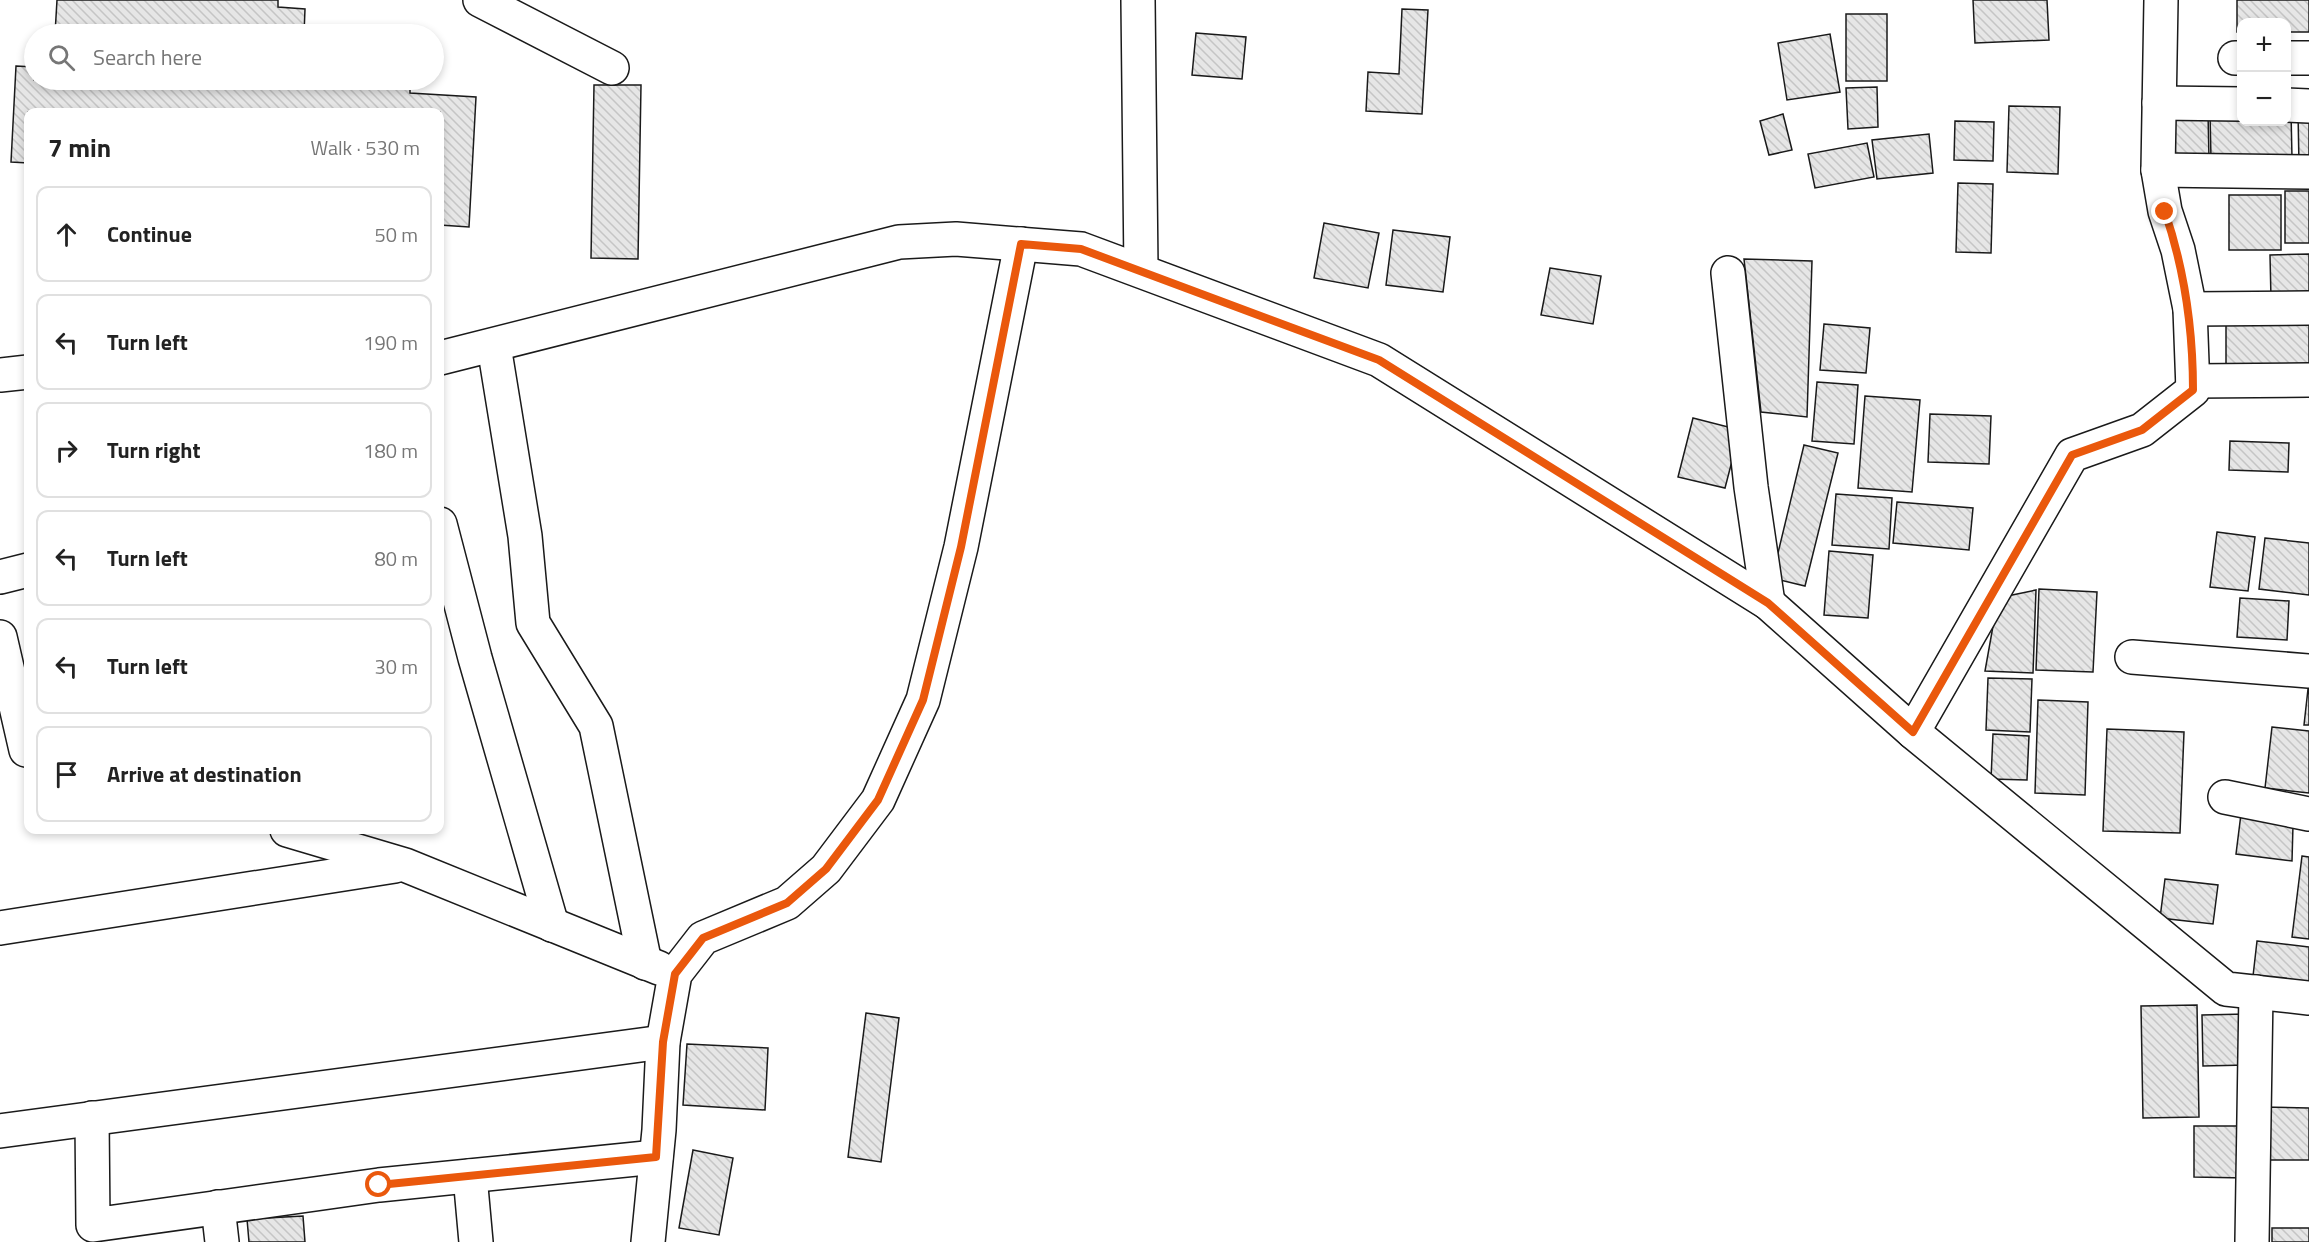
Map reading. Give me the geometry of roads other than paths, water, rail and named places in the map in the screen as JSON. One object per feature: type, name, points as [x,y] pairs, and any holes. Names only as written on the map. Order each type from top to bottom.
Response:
[{"type":"street","points":[[480,0],[612,68]]},
{"type":"street","points":[[1138,0],[1141,270]]},
{"type":"street","points":[[1913,732],[2072,455],[2142,430],[2193,390],[2190,309],[2178,250],[2165,212],[2158,170],[2161,0]]},
{"type":"street","points":[[2291,58],[2309,58]]},
{"type":"street","points":[[2159,103],[2237,105]]},
{"type":"street","points":[[2291,105],[2309,105]]},
{"type":"street","points":[[2158,170],[2309,172]]},
{"type":"street","points":[[444,357],[898,242],[956,239],[1081,249],[1379,360],[1768,603],[1913,732],[2226,988],[2309,999]]},
{"type":"street","points":[[648,1242],[663,1042],[675,974],[703,938],[787,903],[826,869],[878,800],[923,700],[961,547],[1021,244]]},
{"type":"street","points":[[1728,273],[1751,487],[1768,603]]},
{"type":"street","points":[[2190,309],[2309,308]]},
{"type":"street","points":[[495,346],[525,536],[533,623],[596,726],[645,963]]},
{"type":"street","points":[[0,375],[24,372]]},
{"type":"street","points":[[2193,381],[2309,380]]},
{"type":"street","points":[[444,539],[475,658],[552,925]]},
{"type":"street","points":[[0,577],[24,571]]},
{"type":"street","points":[[0,637],[18,752]]},
{"type":"street","points":[[2132,657],[2309,671]]},
{"type":"street","points":[[0,725],[18,752]]},
{"type":"street","points":[[2224,798],[2309,814]]},
{"type":"street","points":[[300,834],[405,865],[675,974]]},
{"type":"street","points":[[0,928],[405,865]]},
{"type":"street","points":[[2252,1242],[2256,992]]},
{"type":"street","points":[[0,1131],[663,1042]]},
{"type":"street","points":[[92,1118],[93,1225],[379,1185],[656,1157]]},
{"type":"street","points":[[470,1176],[476,1242]]},
{"type":"street","points":[[218,1207],[222,1242]]}]
